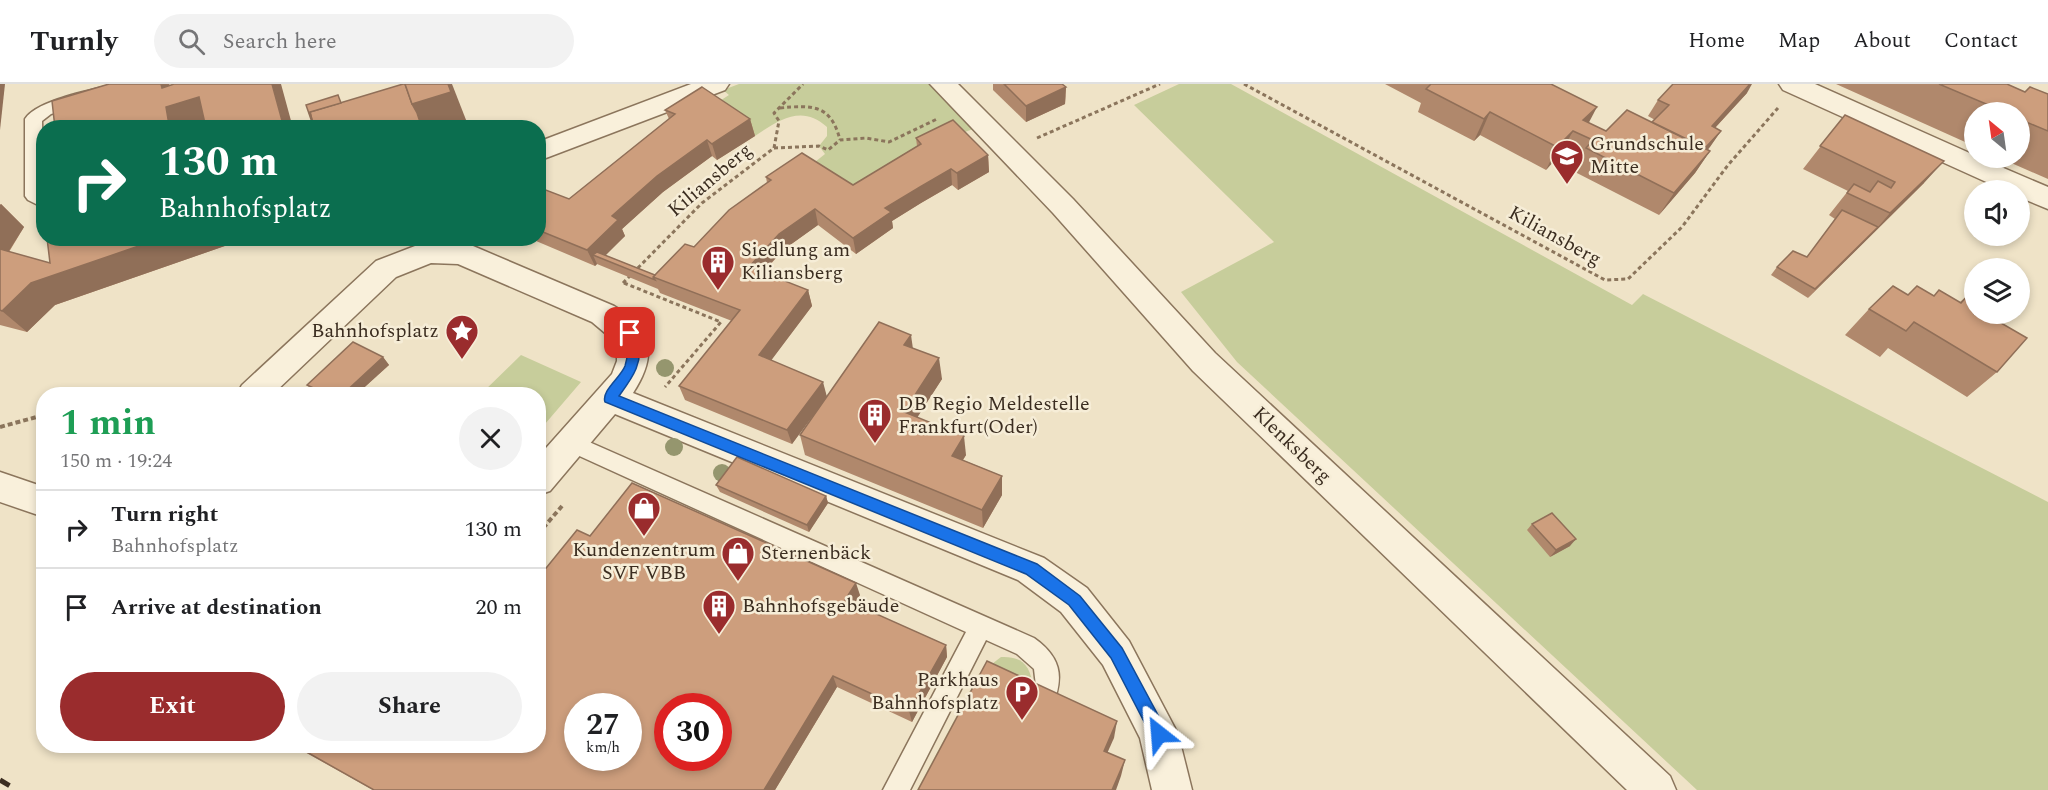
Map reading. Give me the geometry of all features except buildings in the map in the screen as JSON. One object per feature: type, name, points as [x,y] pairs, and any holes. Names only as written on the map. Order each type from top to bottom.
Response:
[{"type":"street","points":[[546,149],[716,84]]},
{"type":"street","points":[[1795,85],[2048,199]]},
{"type":"street","name":"Klenksberg","points":[[954,95],[1009,151],[1204,362],[1656,790]]},
{"type":"street","points":[[261,387],[412,246]]},
{"type":"street","points":[[386,270],[428,252],[447,251],[463,254],[619,322],[630,333],[634,350],[631,369],[610,398],[546,472]]},
{"type":"street","points":[[610,398],[1032,569],[1074,600],[1116,653],[1159,734],[1172,790]]},
{"type":"street","points":[[0,487],[36,498]]},
{"type":"lane","points":[[36,197],[34,196],[33,118],[45,110],[135,84]]},
{"type":"lane","points":[[571,443],[1032,650],[1047,665],[1048,683],[1041,705]]},
{"type":"lane","points":[[896,790],[981,627]]},
{"type":"path","points":[[779,108],[803,84]]},
{"type":"path","points":[[1009,151],[1160,84]]},
{"type":"path","name":"Kiliansberg","points":[[1244,84],[1605,280],[1628,279],[1682,227],[1728,165],[1795,85]]},
{"type":"path","points":[[774,148],[819,146],[828,150],[840,140],[866,138],[889,142],[954,95]]},
{"type":"path","points":[[779,108],[807,105],[824,110],[837,123],[840,140]]},
{"type":"path","name":"Kiliansberg","points":[[637,268],[702,203],[774,148],[779,122],[774,113],[779,108]]},
{"type":"path","points":[[0,427],[36,417]]},
{"type":"path","points":[[546,571],[560,575]]},
{"type":"green space","points":[[739,84],[934,84],[976,128],[954,136],[856,201],[805,170],[825,154],[819,146],[827,136],[827,127],[818,120],[809,116],[791,117],[755,136],[712,106],[729,95],[723,90]]},
{"type":"green space","points":[[1179,84],[1231,84],[1632,305],[1643,294],[2048,502],[2048,790],[1697,790],[1237,362],[1181,292],[1274,242],[1134,105]]},
{"type":"green space","points":[[521,355],[581,382],[546,423],[546,387],[488,387]]},
{"type":"green space","points":[[1001,657],[1020,660],[1030,673],[1033,686],[931,790],[917,790],[979,674]]},
{"type":"railway","points":[[0,780],[17,790]]},
{"type":"place","name":"Grundschule Mitte","points":[[1567,185]]},
{"type":"place","name":"Siedlung am Kiliansberg","points":[[718,291]]},
{"type":"place","name":"Bahnhofsplatz","points":[[462,360]]},
{"type":"place","name":"DB Regio Meldestelle Frankfurt(Oder)","points":[[875,444]]},
{"type":"place","name":"Kundenzentrum SVF VBB","points":[[644,537]]},
{"type":"place","name":"Sternenbäck","points":[[738,582]]},
{"type":"place","name":"Bahnhofsgebäude","points":[[719,635]]},
{"type":"place","name":"Parkhaus Bahnhofsplatz","points":[[1022,721]]},
{"type":"route","points":[[630,333],[634,350],[631,369],[610,398],[1032,569],[1074,600],[1116,653],[1159,734]]}]
